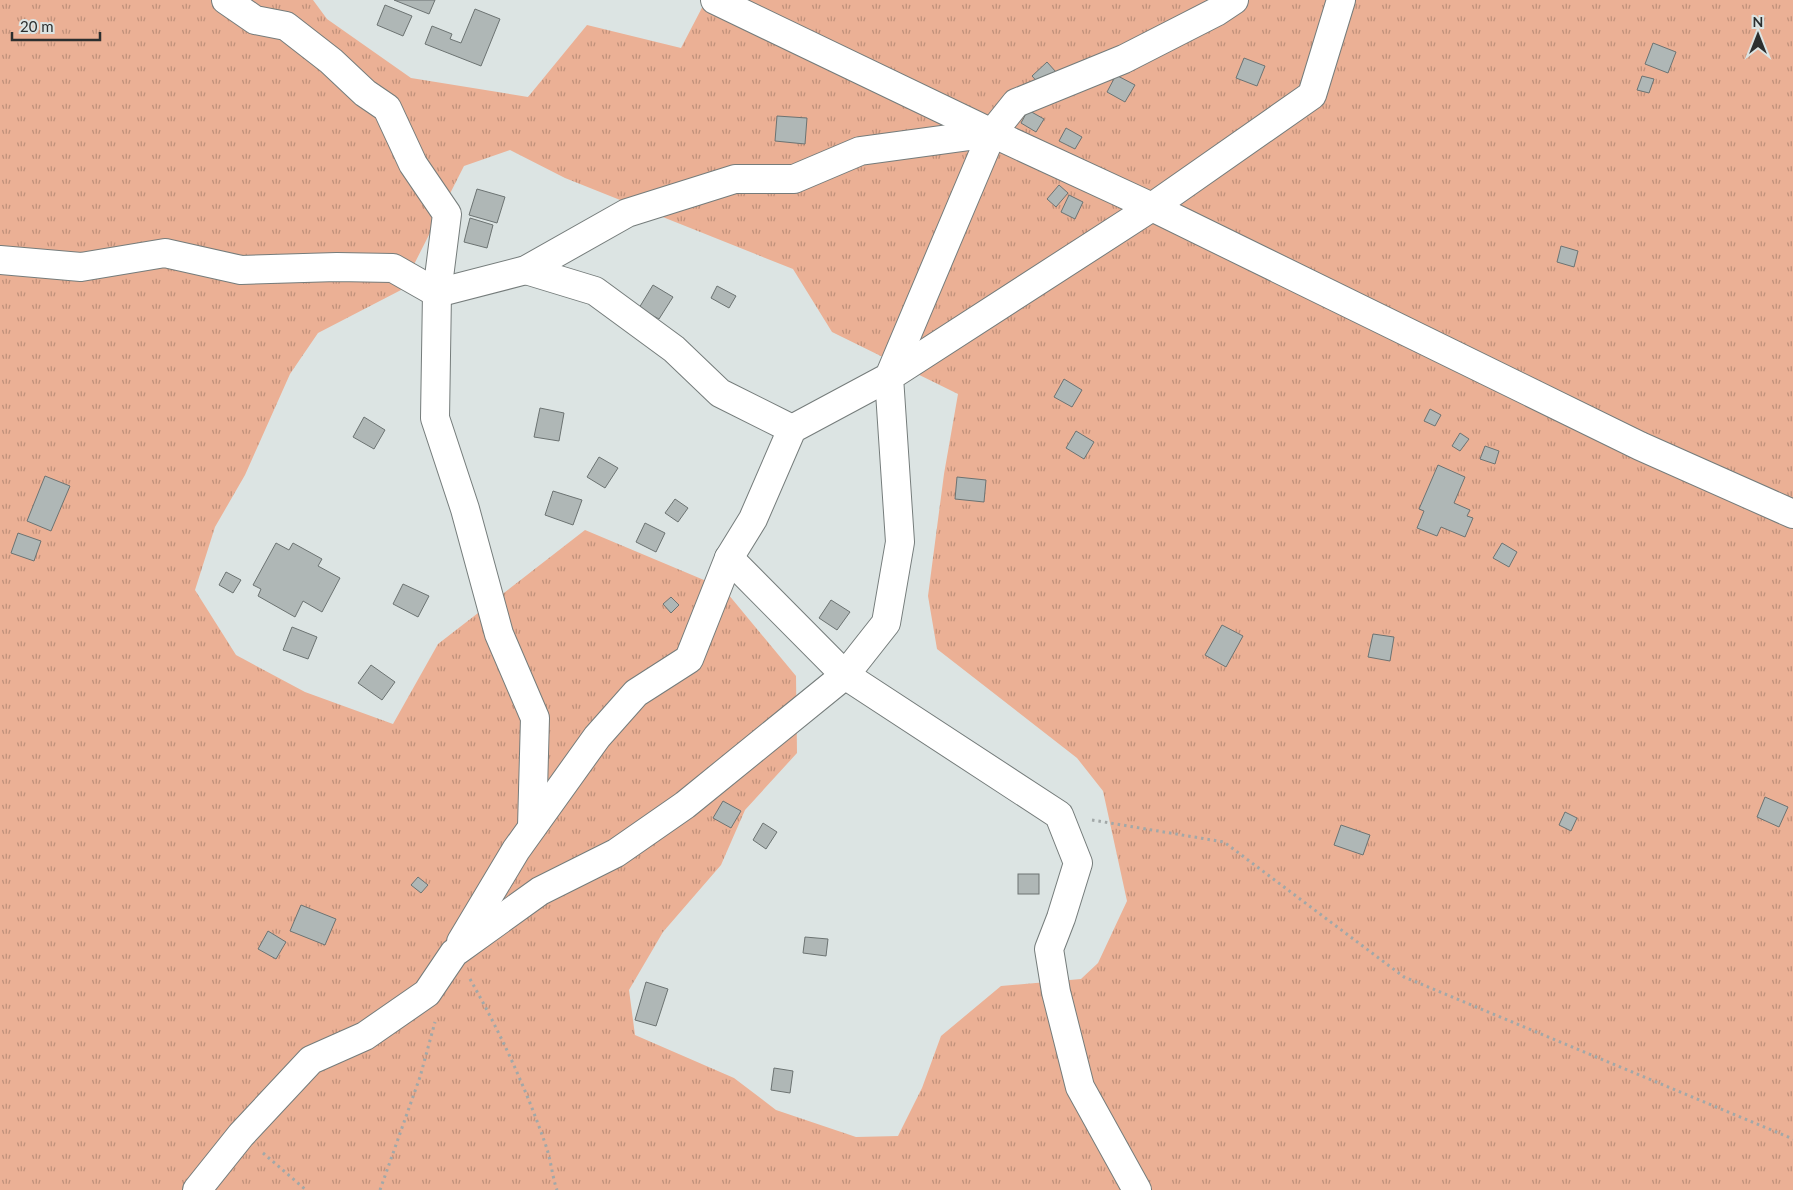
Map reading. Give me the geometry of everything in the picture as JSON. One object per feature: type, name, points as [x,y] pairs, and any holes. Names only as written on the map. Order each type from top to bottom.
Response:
[{"type":"street","points":[[226,0],[255,20],[286,26],[331,61],[365,94],[387,108],[413,164],[447,214],[437,293],[435,418],[465,509],[499,634],[535,718],[532,827]]},
{"type":"street","points":[[715,0],[992,133],[1152,207],[1640,446],[1793,514]]},
{"type":"street","points":[[454,953],[540,891],[616,852],[685,806],[845,675],[886,623],[900,542],[889,377],[992,133],[1016,103],[1124,58],[1216,12],[1234,0]]},
{"type":"street","points":[[197,1190],[242,1135],[311,1060],[365,1036],[427,993],[454,953],[516,850],[597,737],[636,693],[689,659],[729,558],[753,519],[792,429],[889,377],[1152,207],[1312,95],[1341,0]]},
{"type":"street","points":[[0,260],[81,267],[165,253],[240,270],[338,267],[394,268],[437,293],[526,270],[627,213],[734,180],[794,180],[860,151],[992,133]]},
{"type":"street","points":[[526,270],[595,291],[674,349],[720,393],[792,429]]},
{"type":"street","points":[[729,558],[845,675],[1059,815],[1078,863],[1049,949],[1056,992],[1080,1087],[1137,1190]]},
{"type":"path","points":[[1059,815],[1224,842],[1404,977],[1793,1139]]},
{"type":"path","points":[[454,953],[491,1017],[517,1071],[546,1147],[557,1190]]},
{"type":"path","points":[[380,1190],[420,1077],[436,1020]]},
{"type":"path","points":[[242,1135],[306,1190]]},
{"type":"green space","points":[[0,0],[313,0],[327,19],[411,78],[528,97],[587,25],[681,48],[706,0],[1793,0],[1793,1190],[0,1190]],"holes":[[[510,150],[565,178],[793,269],[832,332],[958,394],[944,474],[928,596],[937,649],[1077,758],[1103,791],[1127,901],[1098,963],[1081,979],[1001,986],[941,1036],[922,1088],[898,1136],[856,1137],[776,1110],[734,1078],[635,1035],[629,990],[663,932],[721,865],[745,810],[797,753],[796,676],[723,588],[585,530],[438,644],[393,724],[305,692],[236,655],[195,590],[215,527],[245,475],[290,374],[318,333],[401,290],[464,166]]]},
{"type":"building","points":[[394,0],[435,0],[429,14]]},
{"type":"building","points":[[385,5],[412,16],[403,36],[377,25]]},
{"type":"building","points":[[475,9],[500,19],[481,66],[425,44],[432,26],[452,34],[450,39],[461,43]]},
{"type":"building","points":[[1653,43],[1676,52],[1668,73],[1645,64]]},
{"type":"building","points":[[1244,58],[1265,66],[1257,86],[1236,78]]},
{"type":"building","points":[[1047,62],[1056,72],[1041,86],[1032,76]]},
{"type":"building","points":[[1116,75],[1135,85],[1125,102],[1107,92]]},
{"type":"building","points":[[1642,76],[1654,79],[1649,93],[1637,90]]},
{"type":"building","points":[[1028,110],[1044,119],[1036,132],[1021,123]]},
{"type":"building","points":[[777,116],[807,118],[805,144],[775,141]]},
{"type":"building","points":[[1066,128],[1082,137],[1075,149],[1059,141]]},
{"type":"building","points":[[1059,185],[1068,193],[1056,207],[1047,199]]},
{"type":"building","points":[[477,189],[505,197],[497,223],[469,215]]},
{"type":"building","points":[[1069,195],[1083,202],[1075,219],[1061,212]]},
{"type":"building","points":[[470,218],[493,225],[487,248],[464,242]]},
{"type":"building","points":[[1561,246],[1578,251],[1574,267],[1557,262]]},
{"type":"building","points":[[653,285],[673,297],[659,319],[639,308]]},
{"type":"building","points":[[717,286],[736,296],[729,308],[711,298]]},
{"type":"building","points":[[1064,379],[1082,390],[1072,407],[1054,397]]},
{"type":"building","points":[[540,408],[564,413],[559,441],[534,437]]},
{"type":"building","points":[[1430,409],[1441,415],[1435,426],[1424,421]]},
{"type":"building","points":[[364,417],[385,430],[374,449],[353,437]]},
{"type":"building","points":[[1076,431],[1094,442],[1084,459],[1066,448]]},
{"type":"building","points":[[1460,433],[1469,439],[1460,451],[1452,446]]},
{"type":"building","points":[[1485,446],[1499,451],[1495,464],[1480,459]]},
{"type":"building","points":[[599,457],[618,468],[605,488],[587,477]]},
{"type":"building","points":[[1438,465],[1465,477],[1454,503],[1470,510],[1467,516],[1473,518],[1465,537],[1441,527],[1437,536],[1417,528],[1424,511],[1419,509]]},
{"type":"building","points":[[45,476],[70,486],[51,531],[27,521]]},
{"type":"building","points":[[957,477],[986,480],[984,502],[955,499]]},
{"type":"building","points":[[553,491],[582,500],[573,525],[545,515]]},
{"type":"building","points":[[675,499],[688,508],[678,522],[665,513]]},
{"type":"building","points":[[645,523],[665,533],[656,552],[636,542]]},
{"type":"building","points":[[18,533],[41,541],[34,561],[11,553]]},
{"type":"building","points":[[276,543],[289,550],[293,543],[322,559],[318,566],[340,578],[322,612],[303,601],[295,617],[258,596],[261,589],[253,585]]},
{"type":"building","points":[[1502,543],[1517,552],[1509,567],[1493,558]]},
{"type":"building","points":[[226,572],[241,580],[233,593],[219,585]]},
{"type":"building","points":[[403,584],[429,596],[418,617],[393,604]]},
{"type":"building","points":[[671,597],[679,605],[671,613],[663,604]]},
{"type":"building","points":[[831,600],[850,612],[837,630],[819,618]]},
{"type":"building","points":[[1222,625],[1243,636],[1226,667],[1205,655]]},
{"type":"building","points":[[292,627],[317,637],[308,659],[283,650]]},
{"type":"building","points":[[1373,634],[1394,637],[1390,661],[1368,657]]},
{"type":"building","points":[[371,665],[395,682],[382,700],[358,683]]},
{"type":"building","points":[[1765,797],[1788,807],[1779,827],[1757,817]]},
{"type":"building","points":[[723,801],[741,811],[731,828],[713,818]]},
{"type":"building","points":[[1565,812],[1577,818],[1571,831],[1559,825]]},
{"type":"building","points":[[763,823],[777,832],[766,849],[753,840]]},
{"type":"building","points":[[1341,825],[1370,835],[1363,855],[1334,845]]},
{"type":"building","points":[[1018,874],[1039,874],[1039,894],[1018,894]]},
{"type":"building","points":[[418,877],[428,885],[421,893],[411,885]]},
{"type":"building","points":[[301,905],[336,919],[325,945],[290,931]]},
{"type":"building","points":[[268,931],[286,942],[276,959],[258,949]]},
{"type":"building","points":[[805,937],[828,939],[826,956],[803,953]]},
{"type":"building","points":[[646,982],[668,989],[656,1026],[635,1020]]},
{"type":"building","points":[[774,1068],[793,1071],[790,1093],[771,1090]]}]
